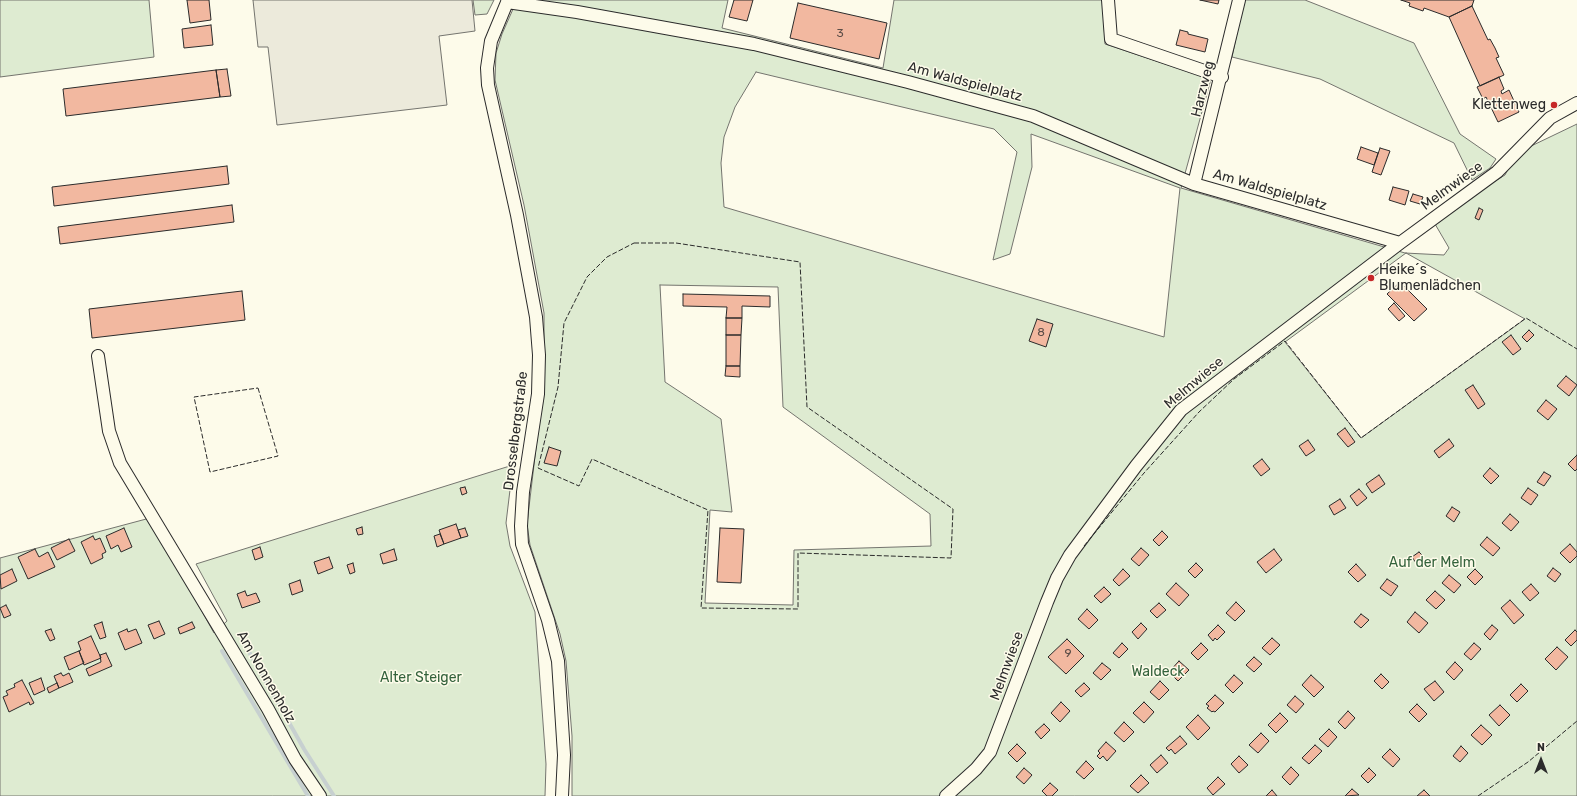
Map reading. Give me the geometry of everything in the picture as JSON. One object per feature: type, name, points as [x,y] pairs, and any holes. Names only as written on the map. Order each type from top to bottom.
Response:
[{"type":"street","points":[[1108,0],[1111,39],[1222,77]]},
{"type":"street","name":"Harzweg","points":[[1194,184],[1222,77],[1239,0]]},
{"type":"street","name":"Am Waldspielplatz","points":[[507,1],[754,44],[915,84],[1033,116],[1194,184],[1400,243]]},
{"type":"street","name":"Drosselbergstraße","points":[[507,1],[491,41],[487,68],[488,85],[517,215],[536,317],[540,355],[538,394],[523,492],[521,526],[522,544],[548,620],[558,661],[564,755],[562,796]]},
{"type":"street","name":"Melmwiese","points":[[946,796],[976,769],[990,752],[1047,602],[1057,578],[1070,555],[1136,466],[1180,410],[1400,243],[1497,172],[1550,118],[1577,103]]},
{"type":"street","name":"Am Nonnenholz","points":[[98,356],[109,430],[120,463],[260,696],[295,759],[320,796]]},
{"type":"green space","points":[[0,0],[149,0],[154,57],[0,77]]},
{"type":"green space","points":[[473,0],[494,0],[487,14],[475,15]]},
{"type":"green space","points":[[517,0],[728,0],[722,28],[883,68],[894,0],[1103,0],[1105,44],[1211,79],[1181,188],[1406,253],[1444,255],[1449,248],[1435,224],[1480,190],[1505,175],[1512,161],[1527,148],[1577,124],[1577,796],[572,796],[572,736],[566,661],[560,634],[530,545],[527,524],[544,380],[544,313],[524,205],[495,80],[496,53],[502,34]],"holes":[[[756,72],[994,129],[1017,152],[993,260],[1010,254],[1032,167],[1031,134],[1180,188],[1164,337],[724,207],[721,163],[724,137],[735,107]],[[1406,253],[1525,319],[1361,438],[1285,342]],[[660,285],[778,287],[783,407],[930,514],[931,546],[794,550],[793,605],[705,603],[710,510],[732,512],[721,419],[665,382]]]},
{"type":"green space","points":[[1244,0],[1305,0],[1414,43],[1460,134],[1496,159],[1490,168],[1472,180],[1454,143],[1320,79],[1232,57]]},
{"type":"green space","name":"Alter Steiger","points":[[513,465],[506,523],[510,546],[535,612],[546,764],[545,796],[0,796],[0,558],[150,518],[214,633],[227,621],[196,564]]},
{"type":"shaded area","points":[[253,0],[472,0],[475,31],[439,36],[447,105],[277,125],[268,47],[258,47]]},
{"type":"building","points":[[187,0],[209,0],[211,20],[190,23]]},
{"type":"building","points":[[734,0],[753,0],[747,21],[729,17]]},
{"type":"building","points":[[1200,0],[1219,0],[1218,4]]},
{"type":"building","points":[[1401,0],[1474,0],[1472,6],[1449,17],[1424,8],[1423,11],[1409,6],[1410,3]]},
{"type":"building","points":[[798,3],[887,23],[879,59],[790,38]]},
{"type":"building","points":[[1472,6],[1488,40],[1490,39],[1495,48],[1499,57],[1496,58],[1504,75],[1480,86],[1449,17]]},
{"type":"building","points":[[211,25],[213,45],[184,48],[182,29]]},
{"type":"building","points":[[1180,30],[1188,32],[1188,34],[1208,39],[1205,52],[1176,45]]},
{"type":"building","points":[[227,69],[231,96],[220,97],[216,70]]},
{"type":"building","points":[[216,70],[220,97],[66,116],[63,89]]},
{"type":"building","points":[[1499,77],[1504,89],[1501,91],[1502,94],[1509,90],[1519,112],[1498,122],[1486,97],[1483,99],[1477,87]]},
{"type":"building","points":[[1361,147],[1378,153],[1374,165],[1357,159]]},
{"type":"building","points":[[1380,148],[1390,151],[1381,175],[1372,172]]},
{"type":"building","points":[[227,166],[229,184],[54,206],[52,187]]},
{"type":"building","points":[[1393,187],[1409,191],[1405,205],[1389,200]]},
{"type":"building","points":[[1413,194],[1423,197],[1420,204],[1410,201]]},
{"type":"building","points":[[232,205],[234,222],[60,244],[58,227]]},
{"type":"building","points":[[1479,208],[1483,210],[1479,220],[1475,218]]},
{"type":"building","points":[[1400,282],[1427,309],[1414,321],[1387,294]]},
{"type":"building","points":[[242,291],[245,320],[92,338],[89,309]]},
{"type":"building","points":[[683,294],[770,296],[770,307],[742,306],[742,318],[726,318],[727,307],[683,306]]},
{"type":"building","points":[[1394,303],[1405,316],[1399,321],[1388,309]]},
{"type":"building","points":[[726,318],[742,318],[741,335],[726,335]]},
{"type":"building","points":[[1037,319],[1053,324],[1046,347],[1029,341]]},
{"type":"building","points":[[1529,330],[1534,335],[1527,342],[1522,337]]},
{"type":"building","points":[[726,335],[741,335],[740,366],[726,366]]},
{"type":"building","points":[[1511,335],[1521,349],[1513,355],[1502,342]]},
{"type":"building","points":[[726,366],[740,366],[740,377],[725,376]]},
{"type":"building","points":[[1566,376],[1577,385],[1569,396],[1557,386]]},
{"type":"building","points":[[1473,385],[1485,404],[1478,409],[1465,390]]},
{"type":"building","points":[[1546,400],[1557,409],[1548,420],[1537,411]]},
{"type":"building","points":[[1345,428],[1355,442],[1348,447],[1337,434]]},
{"type":"building","points":[[1449,439],[1454,446],[1439,458],[1434,451]]},
{"type":"building","points":[[1308,440],[1315,450],[1306,456],[1299,446]]},
{"type":"building","points":[[549,447],[561,451],[557,466],[544,463]]},
{"type":"building","points":[[1577,455],[1577,469],[1575,471],[1568,464]]},
{"type":"building","points":[[1262,459],[1270,469],[1261,476],[1253,466]]},
{"type":"building","points":[[1490,468],[1499,476],[1491,484],[1483,476]]},
{"type":"building","points":[[1544,472],[1551,476],[1544,486],[1537,482]]},
{"type":"building","points":[[1379,475],[1385,484],[1372,493],[1366,484]]},
{"type":"building","points":[[465,487],[467,493],[462,495],[460,488]]},
{"type":"building","points":[[1528,488],[1538,495],[1531,505],[1521,498]]},
{"type":"building","points":[[1359,489],[1367,498],[1357,506],[1350,496]]},
{"type":"building","points":[[1340,499],[1346,508],[1334,515],[1329,506]]},
{"type":"building","points":[[1452,507],[1460,512],[1454,522],[1446,516]]},
{"type":"building","points":[[1510,514],[1519,522],[1511,531],[1502,523]]},
{"type":"building","points":[[456,524],[461,538],[444,544],[439,530]]},
{"type":"building","points":[[362,527],[363,534],[358,535],[356,529]]},
{"type":"building","points":[[124,528],[132,547],[121,552],[118,545],[111,549],[106,536]]},
{"type":"building","points":[[465,528],[468,536],[461,538],[458,530]]},
{"type":"building","points":[[720,528],[744,529],[741,583],[717,582]]},
{"type":"building","points":[[1162,531],[1168,537],[1159,546],[1153,540]]},
{"type":"building","points":[[440,534],[444,544],[437,547],[434,536]]},
{"type":"building","points":[[93,536],[95,540],[100,538],[106,552],[102,554],[103,558],[91,564],[81,542]]},
{"type":"building","points":[[1487,537],[1500,548],[1493,556],[1480,545]]},
{"type":"building","points":[[69,539],[75,551],[57,560],[51,548]]},
{"type":"building","points":[[1570,544],[1577,552],[1577,556],[1570,563],[1560,553]]},
{"type":"building","points":[[260,547],[263,557],[255,560],[252,550]]},
{"type":"building","points":[[1141,548],[1149,555],[1139,566],[1131,559]]},
{"type":"building","points":[[35,549],[39,557],[48,552],[55,567],[28,579],[18,557]]},
{"type":"building","points":[[394,549],[397,560],[383,564],[380,554]]},
{"type":"building","points":[[1274,549],[1282,560],[1266,573],[1257,562]]},
{"type":"building","points":[[1419,552],[1424,557],[1416,563],[1412,557]]},
{"type":"building","points":[[329,557],[333,568],[318,574],[314,562]]},
{"type":"building","points":[[353,563],[355,572],[350,574],[347,565]]},
{"type":"building","points":[[1196,563],[1203,570],[1195,578],[1188,571]]},
{"type":"building","points":[[1356,564],[1366,575],[1358,582],[1348,572]]},
{"type":"building","points":[[1553,568],[1561,574],[1555,582],[1547,576]]},
{"type":"building","points":[[12,569],[17,581],[1,589],[0,575]]},
{"type":"building","points":[[1123,569],[1130,576],[1119,586],[1113,580]]},
{"type":"building","points":[[1475,569],[1483,577],[1475,585],[1467,577]]},
{"type":"building","points":[[1449,575],[1461,585],[1454,593],[1442,583]]},
{"type":"building","points":[[1387,579],[1398,586],[1391,596],[1380,588]]},
{"type":"building","points":[[300,580],[303,591],[292,595],[289,584]]},
{"type":"building","points":[[1176,583],[1189,595],[1179,606],[1166,594]]},
{"type":"building","points":[[1531,584],[1539,593],[1530,601],[1522,592]]},
{"type":"building","points":[[1104,587],[1111,594],[1101,603],[1094,596]]},
{"type":"building","points":[[245,591],[247,596],[256,593],[260,602],[242,608],[237,594]]},
{"type":"building","points":[[1435,591],[1445,600],[1436,609],[1426,600]]},
{"type":"building","points":[[1510,600],[1524,615],[1514,624],[1501,608]]},
{"type":"building","points":[[1236,602],[1245,611],[1235,621],[1226,613]]},
{"type":"building","points":[[1159,603],[1166,610],[1157,618],[1150,611]]},
{"type":"building","points":[[6,605],[11,615],[4,618],[0,608]]},
{"type":"building","points":[[1087,609],[1098,620],[1089,629],[1078,619]]},
{"type":"building","points":[[1415,612],[1428,623],[1419,633],[1407,622]]},
{"type":"building","points":[[1361,614],[1369,620],[1361,628],[1354,622]]},
{"type":"building","points":[[159,621],[165,634],[154,639],[148,625]]},
{"type":"building","points":[[102,622],[106,637],[100,639],[94,625]]},
{"type":"building","points":[[192,622],[195,628],[180,634],[178,628]]},
{"type":"building","points":[[1141,623],[1147,629],[1138,639],[1132,632]]},
{"type":"building","points":[[1218,625],[1225,632],[1217,640],[1215,638],[1213,641],[1208,635]]},
{"type":"building","points":[[1492,625],[1498,630],[1490,640],[1484,634]]},
{"type":"building","points":[[51,629],[55,639],[50,641],[45,631]]},
{"type":"building","points":[[127,629],[128,632],[136,629],[142,643],[125,650],[118,633]]},
{"type":"building","points":[[1575,630],[1577,632],[1577,640],[1571,646],[1565,640]]},
{"type":"building","points":[[91,636],[101,658],[84,665],[79,651],[81,650],[78,642]]},
{"type":"building","points":[[1272,638],[1280,645],[1270,655],[1262,648]]},
{"type":"building","points":[[1067,639],[1084,656],[1066,674],[1048,657]]},
{"type":"building","points":[[1122,643],[1128,649],[1119,658],[1113,653]]},
{"type":"building","points":[[1201,643],[1208,650],[1198,660],[1191,653]]},
{"type":"building","points":[[1474,643],[1481,649],[1471,660],[1464,654]]},
{"type":"building","points":[[1557,647],[1568,657],[1556,670],[1545,659]]},
{"type":"building","points":[[79,651],[84,663],[69,670],[64,657]]},
{"type":"building","points":[[106,653],[112,666],[89,676],[86,669],[101,662],[100,655]]},
{"type":"building","points":[[1254,657],[1262,664],[1254,672],[1246,665]]},
{"type":"building","points":[[1179,661],[1189,670],[1178,681],[1169,672]]},
{"type":"building","points":[[1455,662],[1463,670],[1454,680],[1446,672]]},
{"type":"building","points":[[1102,663],[1111,670],[1101,680],[1093,673]]},
{"type":"building","points":[[61,673],[63,676],[69,673],[73,682],[59,688],[54,676]]},
{"type":"building","points":[[1381,674],[1389,682],[1382,689],[1374,681]]},
{"type":"building","points":[[1234,675],[1243,683],[1233,693],[1225,685]]},
{"type":"building","points":[[1311,675],[1324,687],[1314,697],[1302,685]]},
{"type":"building","points":[[41,678],[45,690],[34,695],[29,683]]},
{"type":"building","points":[[22,680],[34,703],[30,705],[29,702],[9,712],[3,697],[8,695],[6,691],[15,687],[14,684]]},
{"type":"building","points":[[1160,681],[1169,690],[1159,700],[1150,692]]},
{"type":"building","points":[[1435,681],[1444,692],[1434,701],[1424,689]]},
{"type":"building","points":[[57,683],[59,688],[49,693],[47,688]]},
{"type":"building","points":[[1084,683],[1090,689],[1081,697],[1075,691]]},
{"type":"building","points":[[1521,684],[1528,691],[1517,702],[1510,695]]},
{"type":"building","points":[[1215,695],[1224,703],[1215,712],[1212,712],[1207,708],[1209,706],[1206,704]]},
{"type":"building","points":[[1295,696],[1304,704],[1296,713],[1287,705]]},
{"type":"building","points":[[1061,702],[1070,711],[1060,722],[1051,713]]},
{"type":"building","points":[[1144,702],[1154,712],[1144,723],[1133,713]]},
{"type":"building","points":[[1417,704],[1427,714],[1419,722],[1409,712]]},
{"type":"building","points":[[1500,705],[1510,715],[1499,726],[1489,715]]},
{"type":"building","points":[[1348,711],[1355,718],[1345,729],[1338,722]]},
{"type":"building","points":[[1280,713],[1288,721],[1276,733],[1268,725]]},
{"type":"building","points":[[1198,715],[1210,728],[1198,740],[1186,727]]},
{"type":"building","points":[[1124,722],[1134,732],[1124,742],[1114,733]]},
{"type":"building","points":[[1044,724],[1050,730],[1041,739],[1035,732]]},
{"type":"building","points":[[1481,725],[1492,735],[1482,745],[1471,735]]},
{"type":"building","points":[[1329,729],[1337,737],[1328,747],[1319,739]]},
{"type":"building","points":[[1261,733],[1269,741],[1258,753],[1249,745]]},
{"type":"building","points":[[1180,736],[1187,744],[1175,754],[1171,749],[1169,751],[1166,748]]},
{"type":"building","points":[[1106,742],[1116,751],[1107,761],[1103,756],[1100,759],[1097,756],[1100,753],[1098,751]]},
{"type":"building","points":[[1017,744],[1026,753],[1017,762],[1008,753]]},
{"type":"building","points":[[1315,745],[1322,751],[1309,764],[1302,758]]},
{"type":"building","points":[[1461,746],[1468,753],[1460,762],[1453,756]]},
{"type":"building","points":[[1390,749],[1400,759],[1393,767],[1382,757]]},
{"type":"building","points":[[1161,755],[1168,763],[1157,773],[1150,765]]},
{"type":"building","points":[[1239,756],[1248,765],[1239,773],[1231,764]]},
{"type":"building","points":[[1086,761],[1094,769],[1084,779],[1076,772]]},
{"type":"building","points":[[1291,767],[1299,775],[1290,785],[1282,777]]},
{"type":"building","points":[[1024,768],[1032,775],[1024,784],[1016,777]]},
{"type":"building","points":[[1369,768],[1376,775],[1368,783],[1361,776]]},
{"type":"building","points":[[1141,775],[1149,783],[1138,793],[1130,786]]},
{"type":"building","points":[[1218,777],[1225,784],[1213,795],[1207,788]]},
{"type":"building","points":[[1050,783],[1058,790],[1052,796],[1047,796],[1042,791]]},
{"type":"building","points":[[1352,789],[1359,795],[1345,796]]},
{"type":"building","points":[[1272,790],[1277,796],[1266,796]]},
{"type":"building","points":[[1424,790],[1430,796],[1417,796]]},
{"type":"waterway","points":[[244,643],[304,749],[334,796]]},
{"type":"waterway","points":[[222,651],[308,796]]},
{"type":"fence","points":[[634,243],[676,243],[800,262],[807,407],[953,509],[951,558],[798,553],[798,609],[701,608],[708,510],[592,459],[579,486],[538,468],[558,387],[564,323],[587,277],[607,257],[634,243]]},
{"type":"fence","points":[[1084,546],[1144,473],[1199,412],[1234,379],[1285,341],[1361,438],[1526,318],[1577,349]]},
{"type":"fence","points":[[258,388],[278,456],[210,472],[194,397],[258,388]]},
{"type":"fence","points":[[1478,796],[1528,762],[1577,721]]},
{"type":"place","name":"Klettenweg","points":[[1554,105]]},
{"type":"place","name":"Heike´s Blumenlädchen","points":[[1371,278]]},
{"type":"park label","name":"Auf der Melm","points":[[1432,563]]},
{"type":"park label","name":"Waldeck","points":[[1158,672]]}]
